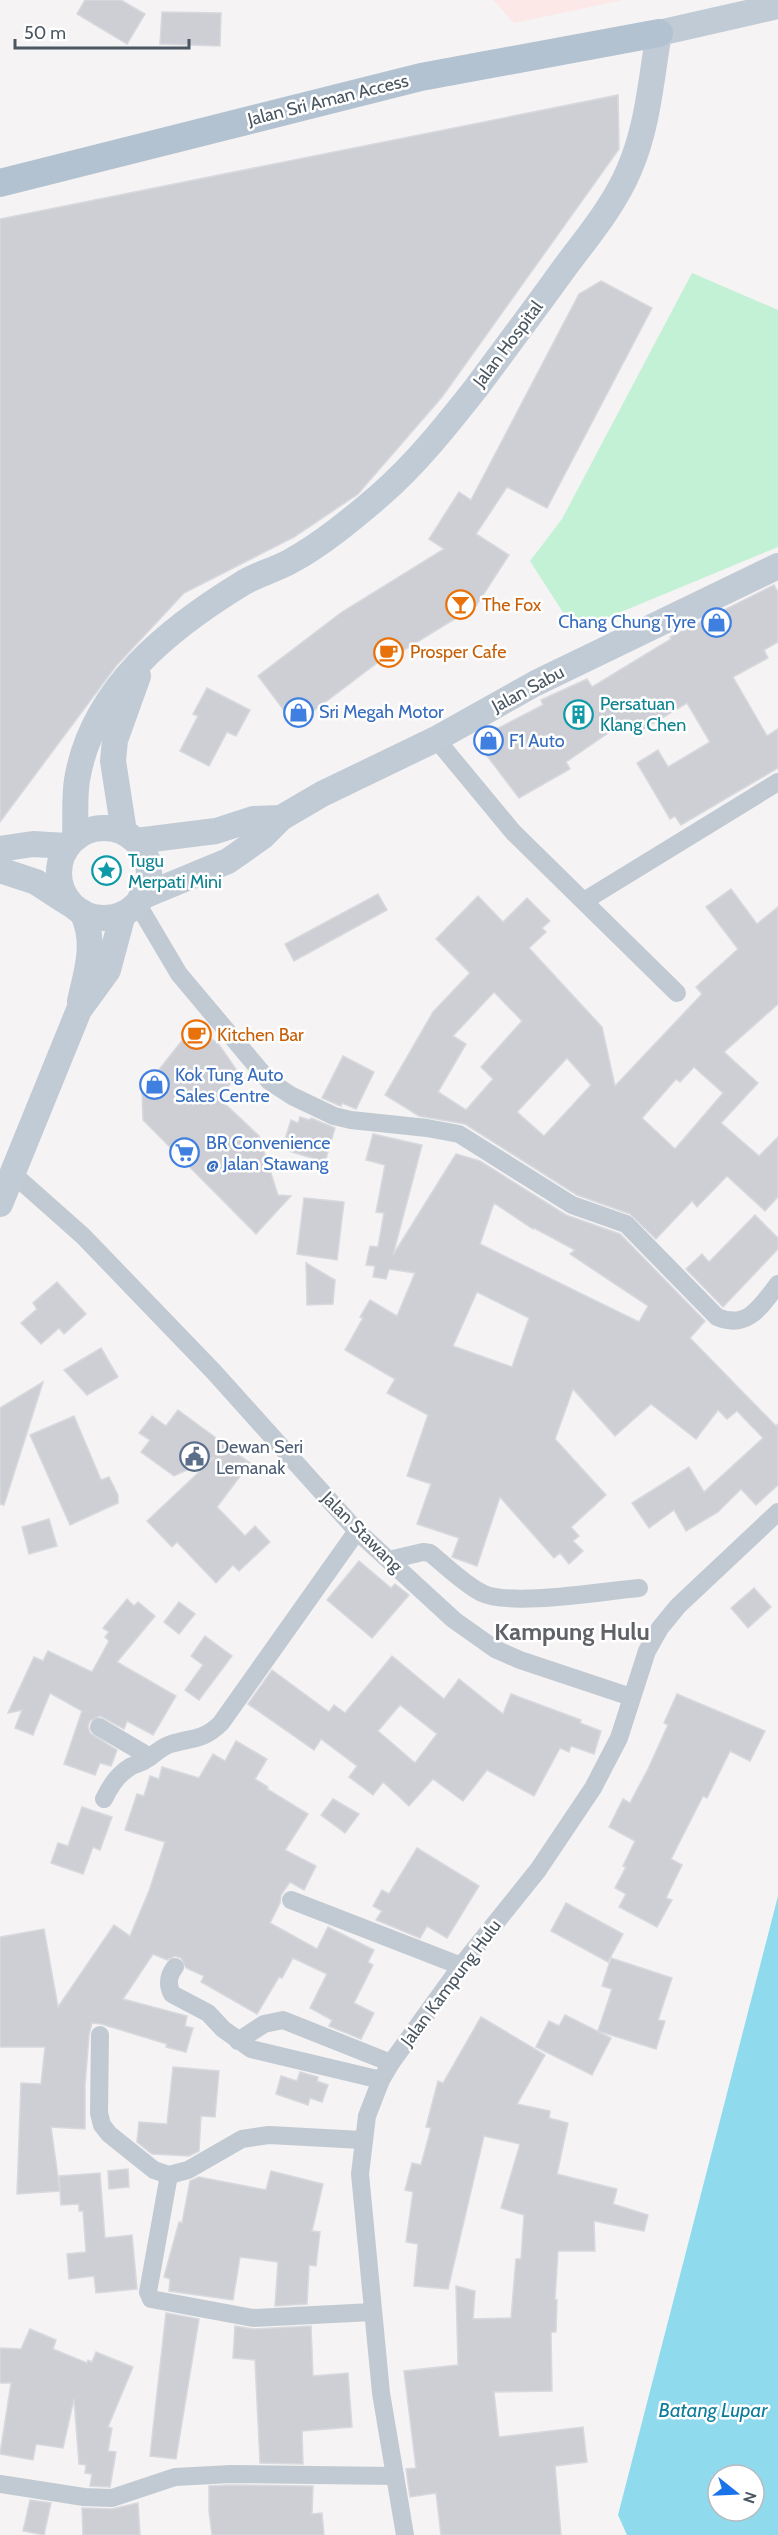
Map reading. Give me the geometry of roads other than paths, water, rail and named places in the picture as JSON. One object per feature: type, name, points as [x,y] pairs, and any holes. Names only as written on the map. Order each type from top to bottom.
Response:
[{"type":"main road","points":[[659,33],[778,6]]},
{"type":"main road","name":"Jalan Sri Aman Access","points":[[0,183],[420,77],[659,33]]},
{"type":"main road","name":"Jalan Hospital","points":[[71,842],[77,780],[95,726],[108,701],[130,671],[182,624],[245,582],[290,562],[324,540],[380,495],[420,457],[444,430],[513,340],[611,203],[629,171],[646,120],[659,33]]},
{"type":"main road","name":"Jalan Sabu","points":[[281,818],[322,794],[436,739],[536,683],[778,566]]},
{"type":"main road","points":[[130,836],[113,761],[115,740],[136,680],[152,650]]},
{"type":"main road","points":[[130,836],[216,831],[253,819],[281,818]]},
{"type":"main road","points":[[0,870],[36,882],[77,909],[95,917],[110,918],[228,861],[262,837],[281,818]]},
{"type":"main road","points":[[0,1204],[79,1010],[87,975],[90,939],[77,909],[60,884],[58,871],[71,842],[86,831],[112,828],[130,836],[145,854],[149,868],[148,884],[134,905],[108,970],[79,1010]]},
{"type":"main road","points":[[0,849],[71,842]]},
{"type":"street","points":[[436,739],[513,832],[677,993]]},
{"type":"street","points":[[584,901],[778,782]]},
{"type":"street","points":[[134,905],[189,987],[269,1081],[292,1095],[334,1116],[351,1120],[427,1128],[459,1134],[572,1205],[626,1224],[717,1317],[726,1321],[744,1320],[753,1316],[778,1284]]},
{"type":"street","name":"Jalan Stawang","points":[[12,1173],[83,1236],[116,1270],[214,1372],[357,1531],[454,1620],[495,1649],[520,1660],[630,1697]]},
{"type":"street","name":"Jalan Kampung Hulu","points":[[405,2535],[381,2393],[360,2174],[362,2140],[367,2116],[381,2080],[391,2063],[461,1966],[538,1870],[593,1788],[619,1738],[630,1697],[647,1651],[660,1628],[678,1606],[778,1512]]},
{"type":"street","points":[[104,1799],[110,1786],[119,1775],[171,1744],[200,1739],[221,1723],[357,1531]]},
{"type":"street","points":[[388,1560],[423,1552],[430,1553],[481,1593],[499,1598],[532,1598],[639,1588]]},
{"type":"street","points":[[99,1726],[150,1756]]},
{"type":"street","points":[[291,1900],[461,1966]]},
{"type":"street","points":[[175,1967],[168,1983],[172,1994],[208,2013],[238,2041],[251,2049],[381,2080]]},
{"type":"street","points":[[238,2041],[264,2024],[282,2020],[391,2063]]},
{"type":"street","points":[[100,2035],[99,2113],[102,2125],[109,2134],[154,2170],[169,2175],[188,2170],[242,2139],[269,2135],[362,2140]]},
{"type":"street","points":[[169,2175],[148,2292],[151,2300],[253,2318],[373,2312]]},
{"type":"street","points":[[0,2484],[22,2485],[84,2497],[112,2498],[175,2477],[231,2474],[395,2476]]},
{"type":"water","name":"Batang Lupar","points":[[778,1896],[778,2535],[627,2535],[618,2515]]},
{"type":"place","name":"The Fox","points":[[461,605]]},
{"type":"place","name":"Chang Chung Tyre","points":[[717,622]]},
{"type":"place","name":"Prosper Cafe","points":[[389,652]]},
{"type":"place","name":"Sri Megah Motor","points":[[298,712]]},
{"type":"place","name":"Persatuan Klang Chen","points":[[579,714]]},
{"type":"place","name":"F1 Auto","points":[[488,741]]},
{"type":"place","name":"Tugu Merpati Mini","points":[[107,871]]},
{"type":"place","name":"Kitchen Bar","points":[[196,1035]]},
{"type":"place","name":"Kok Tung Auto Sales Centre","points":[[154,1085]]},
{"type":"place","name":"BR Convenience @ Jalan Stawang","points":[[185,1153]]},
{"type":"place","name":"Dewan Seri Lemanak","points":[[195,1457]]},
{"type":"district","name":"Kampung Hulu","points":[[572,1631]]}]
